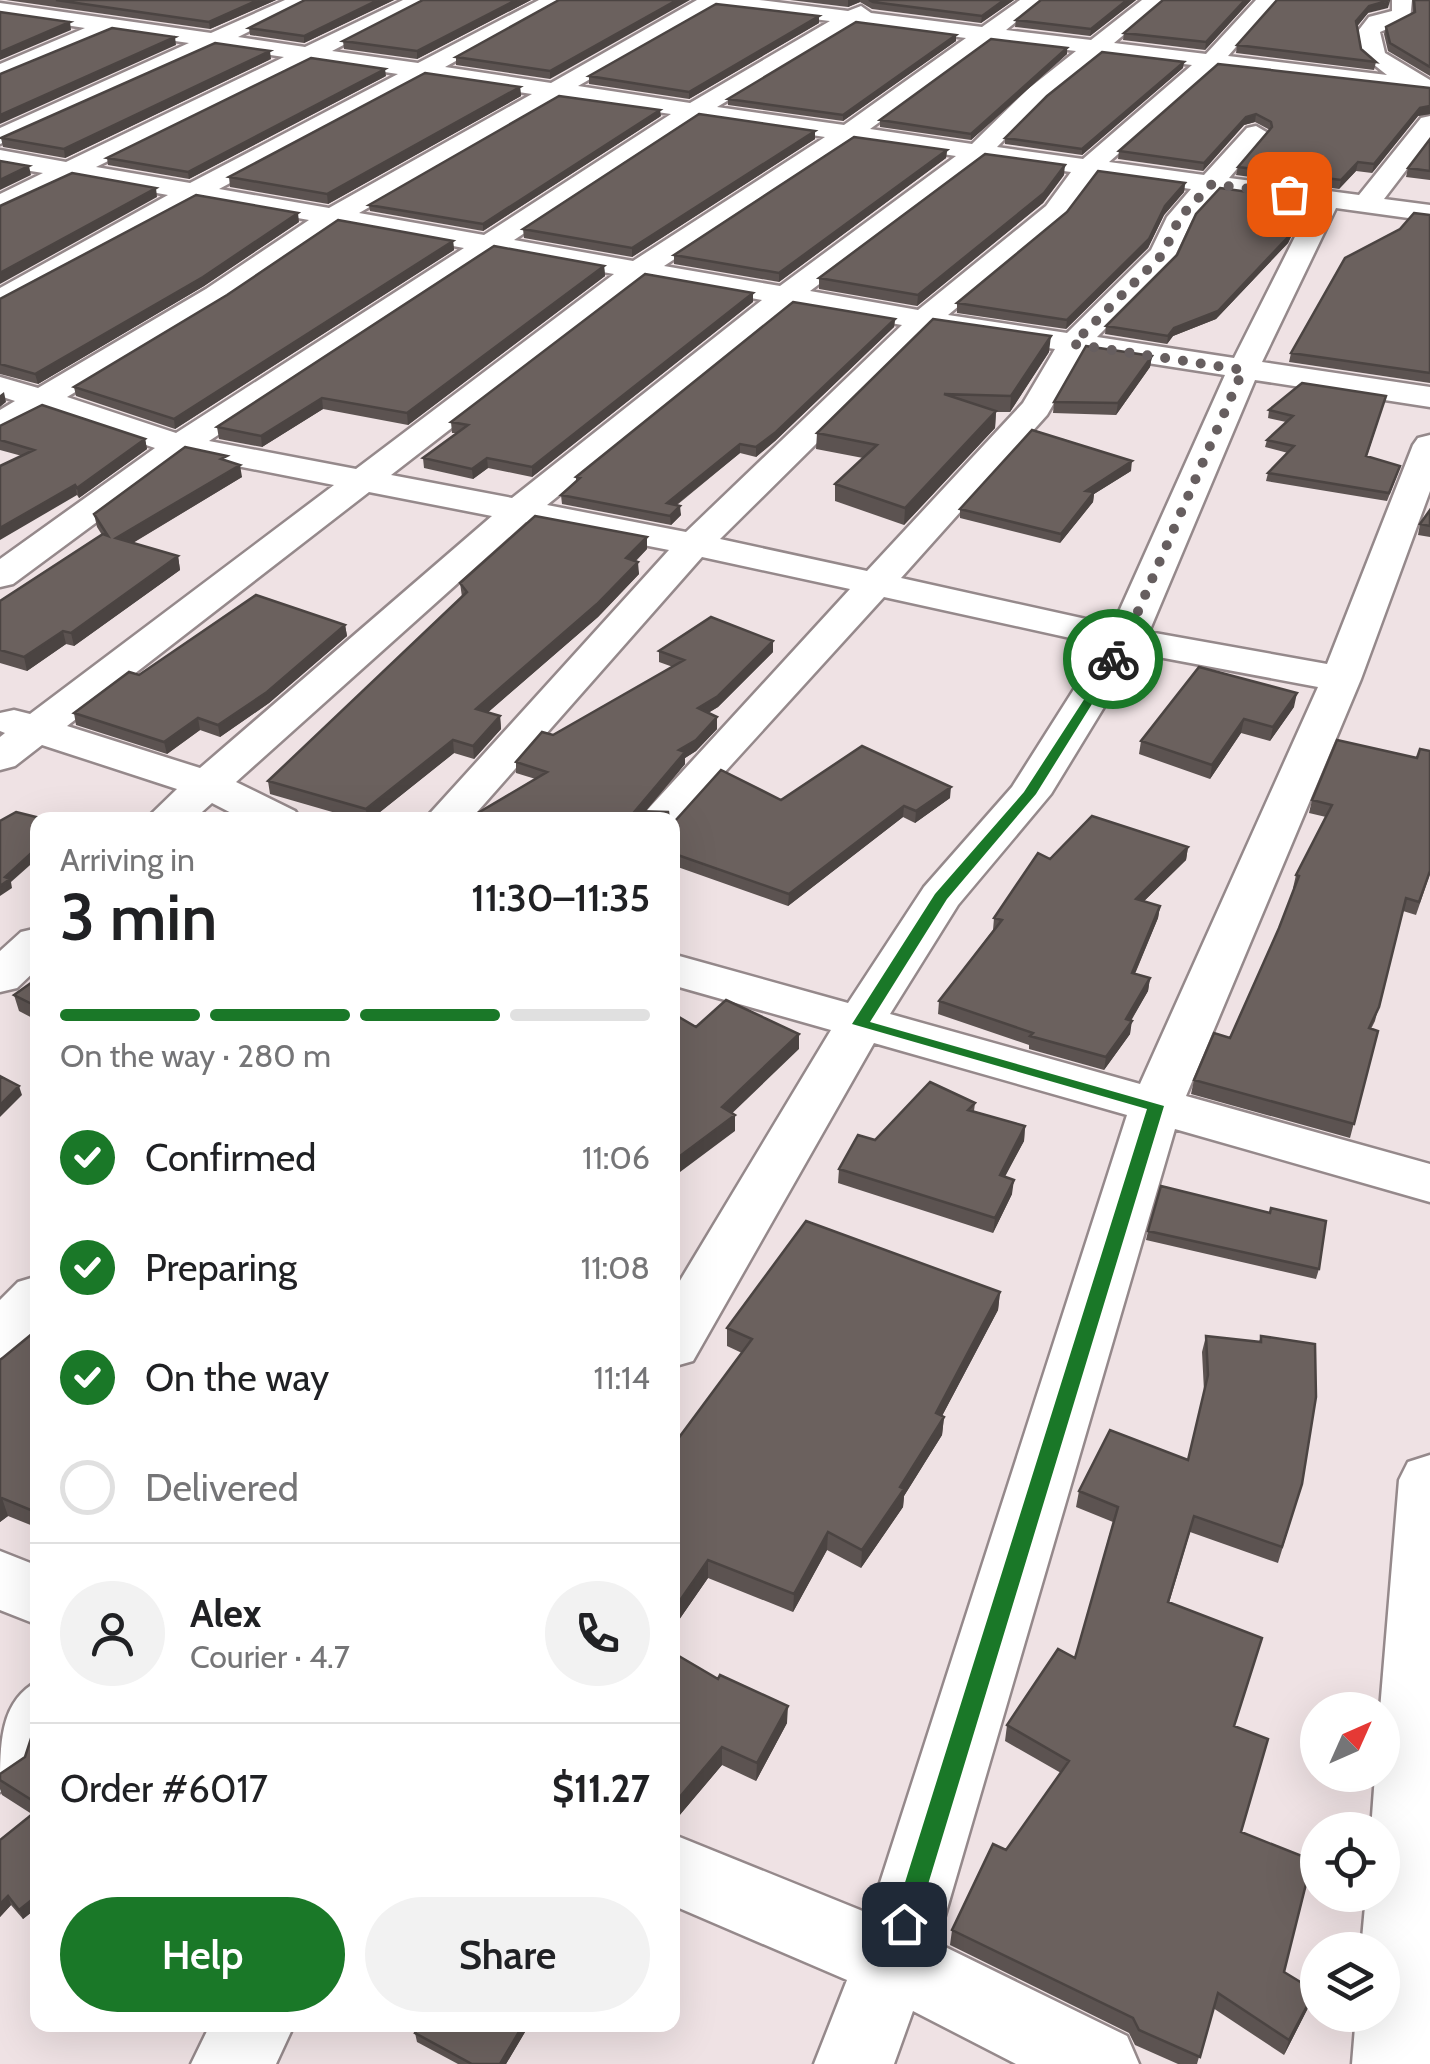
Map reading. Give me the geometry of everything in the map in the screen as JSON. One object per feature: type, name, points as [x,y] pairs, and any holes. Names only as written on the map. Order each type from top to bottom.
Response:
[{"type":"street","points":[[0,137],[302,0]]},
{"type":"street","points":[[0,204],[419,0]]},
{"type":"street","points":[[0,300],[193,192],[555,0]]},
{"type":"street","points":[[0,424],[334,216],[710,0],[1328,77],[1422,85]]},
{"type":"street","points":[[0,576],[180,445],[696,109],[881,0]]},
{"type":"street","points":[[0,757],[19,723],[364,483],[638,270],[850,132],[1033,0]]},
{"type":"street","points":[[176,812],[517,512],[788,295],[978,152],[1036,94],[1155,0]]},
{"type":"street","points":[[453,812],[694,544],[924,320],[1056,212],[1088,167],[1211,60],[1267,0]]},
{"type":"street","points":[[1402,0],[1403,15],[1377,22],[1370,31],[1374,56],[1422,85]]},
{"type":"street","points":[[0,72],[154,6]]},
{"type":"street","points":[[0,9],[978,152],[1430,213]]},
{"type":"street","points":[[0,32],[44,15]]},
{"type":"street","points":[[1364,204],[1430,123]]},
{"type":"street","points":[[667,812],[1036,408],[1073,344],[1163,254],[1180,217],[1256,133]]},
{"type":"street","points":[[0,158],[924,320],[1430,397]]},
{"type":"street","points":[[680,1330],[860,1024],[940,897],[1029,794],[1126,639],[1243,370],[1327,200]]},
{"type":"street","points":[[0,386],[180,445],[694,544],[1126,639],[1340,679]]},
{"type":"street","points":[[854,2064],[893,1961],[1156,1106],[1340,679],[1430,445]]},
{"type":"street","points":[[19,723],[206,784],[263,812]]},
{"type":"street","points":[[0,977],[30,949]]},
{"type":"street","points":[[680,971],[1430,1183]]},
{"type":"street","points":[[0,1336],[30,1305]]},
{"type":"street","points":[[1392,2064],[1430,1480]]},
{"type":"street","points":[[0,1578],[30,1593]]},
{"type":"street","points":[[0,1760],[30,1722]]},
{"type":"street","points":[[680,1872],[893,1961],[1099,2064]]},
{"type":"street","points":[[231,2064],[251,2032]]},
{"type":"building","points":[[56,0],[258,0],[209,22]]},
{"type":"building","points":[[305,0],[378,0],[304,36],[249,28]]},
{"type":"building","points":[[423,0],[516,0],[417,51],[343,41]]},
{"type":"building","points":[[559,0],[677,0],[550,71],[456,57]]},
{"type":"building","points":[[869,0],[1004,0],[982,16]]},
{"type":"building","points":[[1041,0],[1127,0],[1091,29],[1016,20]]},
{"type":"building","points":[[1163,0],[1245,0],[1206,42],[1124,33]]},
{"type":"building","points":[[1277,0],[1390,0],[1369,6],[1356,21],[1361,49],[1376,62],[1237,45]]},
{"type":"building","points":[[1414,0],[1430,0],[1430,67],[1390,43],[1386,27],[1415,12]]},
{"type":"building","points":[[716,4],[819,16],[689,92],[589,76]]},
{"type":"building","points":[[0,12],[70,22],[0,52]]},
{"type":"building","points":[[856,22],[956,35],[843,115],[728,99]]},
{"type":"building","points":[[112,28],[175,37],[0,115],[0,74]]},
{"type":"building","points":[[991,39],[1067,48],[971,134],[880,120]]},
{"type":"building","points":[[215,43],[270,51],[64,149],[1,138]]},
{"type":"building","points":[[1102,52],[1184,62],[1082,149],[1005,138],[1047,96]]},
{"type":"building","points":[[311,58],[385,69],[188,172],[107,158]]},
{"type":"building","points":[[1218,64],[1430,88],[1430,106],[1420,108],[1374,164],[1358,162],[1341,180],[1238,167],[1272,127],[1271,122],[1256,114],[1246,117],[1204,163],[1119,151]]},
{"type":"building","points":[[425,73],[520,87],[327,194],[229,177]]},
{"type":"building","points":[[559,96],[660,110],[483,224],[369,205]]},
{"type":"building","points":[[699,114],[815,131],[632,248],[523,229]]},
{"type":"building","points":[[854,137],[947,150],[779,273],[674,255]]},
{"type":"building","points":[[1430,139],[1430,171],[1408,168]]},
{"type":"building","points":[[985,154],[1065,165],[1044,193],[918,295],[819,278]]},
{"type":"building","points":[[0,161],[29,166],[0,180]]},
{"type":"building","points":[[1098,171],[1185,183],[1165,206],[1149,239],[1067,320],[957,303],[1067,212]]},
{"type":"building","points":[[72,173],[156,188],[0,273],[0,206]]},
{"type":"building","points":[[1220,188],[1307,200],[1289,236],[1218,311],[1174,328],[1168,336],[1106,326],[1177,255],[1196,214]]},
{"type":"building","points":[[196,195],[298,213],[203,277],[35,374],[0,364],[0,299]]},
{"type":"building","points":[[1414,213],[1430,215],[1430,373],[1291,353],[1345,258],[1400,229]]},
{"type":"building","points":[[338,220],[453,241],[174,419],[74,387],[227,295]]},
{"type":"building","points":[[494,246],[604,266],[407,413],[322,398],[261,436],[217,427]]},
{"type":"building","points":[[645,274],[753,293],[532,467],[487,458],[472,469],[423,458],[468,425],[451,422]]},
{"type":"building","points":[[793,302],[895,319],[776,432],[756,447],[740,444],[667,503],[680,506],[670,516],[561,495],[580,478],[576,477]]},
{"type":"building","points":[[933,319],[1051,336],[1011,396],[944,394],[996,411],[905,508],[835,484],[877,445],[817,433]]},
{"type":"building","points":[[1086,346],[1152,356],[1118,403],[1054,402]]},
{"type":"building","points":[[1302,383],[1386,396],[1366,456],[1400,466],[1389,493],[1268,473],[1294,446],[1267,440],[1293,416],[1269,410]]},
{"type":"building","points":[[42,405],[145,439],[77,488],[75,485],[0,528],[0,466],[34,450],[0,440],[0,426]]},
{"type":"building","points":[[1032,430],[1132,461],[1086,491],[1094,492],[1061,534],[960,509]]},
{"type":"building","points":[[185,447],[227,456],[221,459],[240,465],[116,538],[178,556],[71,633],[63,631],[24,657],[0,650],[0,601],[103,534],[108,536],[94,514]]},
{"type":"building","points":[[1430,510],[1430,526],[1420,524]]},
{"type":"building","points":[[535,516],[647,537],[626,558],[638,562],[597,604],[476,709],[500,716],[473,746],[453,740],[366,809],[268,781],[467,592],[460,583]]},
{"type":"building","points":[[256,595],[345,625],[267,692],[218,725],[198,718],[164,742],[74,713],[129,672],[139,675]]},
{"type":"building","points":[[711,617],[773,641],[718,696],[698,708],[717,717],[696,740],[679,750],[685,752],[635,811],[668,812],[480,812],[547,772],[516,762],[542,732],[553,735],[684,660],[659,651]]},
{"type":"building","points":[[1199,667],[1297,693],[1273,727],[1244,719],[1212,765],[1141,741]]},
{"type":"building","points":[[1337,740],[1417,758],[1420,749],[1430,751],[1430,871],[1419,902],[1406,898],[1379,1007],[1369,1028],[1378,1031],[1354,1124],[1194,1080],[1214,1033],[1230,1038],[1279,928],[1299,876],[1296,875],[1332,805],[1312,800]]},
{"type":"building","points":[[862,746],[951,787],[916,811],[904,806],[789,894],[680,856],[680,815],[721,770],[781,800]]},
{"type":"building","points":[[16,812],[30,816],[30,854],[0,886],[0,821]]},
{"type":"building","points":[[1092,816],[1188,847],[1136,899],[1160,906],[1132,973],[1150,978],[1126,1019],[1132,1021],[1106,1057],[1030,1036],[1033,1033],[939,1001],[1002,920],[994,918],[1038,853],[1050,859]]},
{"type":"building","points":[[30,984],[30,1003],[14,995]]},
{"type":"building","points":[[726,1000],[799,1034],[722,1107],[735,1115],[680,1156],[680,1018],[696,1027]]},
{"type":"building","points":[[0,1076],[19,1086],[0,1105]]},
{"type":"building","points":[[930,1082],[975,1103],[968,1110],[1025,1126],[1000,1175],[1014,1180],[995,1218],[839,1169],[858,1135],[875,1140]]},
{"type":"building","points":[[1161,1186],[1270,1213],[1271,1208],[1326,1221],[1319,1269],[1148,1231]]},
{"type":"building","points":[[806,1221],[1000,1292],[936,1413],[944,1417],[900,1487],[904,1489],[862,1550],[828,1532],[794,1594],[708,1560],[680,1600],[680,1436],[752,1339],[727,1328]]},
{"type":"building","points":[[30,1336],[30,1510],[0,1499],[0,1360]]},
{"type":"building","points":[[1206,1336],[1261,1342],[1261,1336],[1315,1344],[1316,1397],[1302,1484],[1282,1547],[1194,1516],[1168,1602],[1262,1638],[1234,1726],[1268,1739],[1241,1832],[1300,1855],[1300,1908],[1284,1972],[1300,1982],[1300,2019],[1289,2040],[1218,1993],[1200,2057],[1139,2030],[1133,2018],[952,1930],[993,1844],[1006,1850],[1069,1761],[1007,1725],[1058,1649],[1075,1658],[1118,1507],[1079,1491],[1110,1430],[1188,1460],[1208,1375]]},
{"type":"building","points":[[680,1657],[718,1679],[720,1675],[788,1706],[757,1763],[722,1747],[680,1797]]},
{"type":"building","points":[[30,1742],[30,1799],[0,1780],[0,1774],[25,1757]]},
{"type":"building","points":[[30,1816],[30,1901],[19,1910],[8,1896],[0,1904],[0,1840]]},
{"type":"building","points":[[519,2032],[500,2064],[472,2064],[415,2033]]},
{"type":"way so far","points":[[1113,659],[1126,639],[1243,370],[1073,344],[1163,254],[1180,217],[1212,184],[1289,194]]},
{"type":"route","points":[[904,1924],[1156,1106],[860,1024],[940,897],[1029,794],[1113,659]]}]
